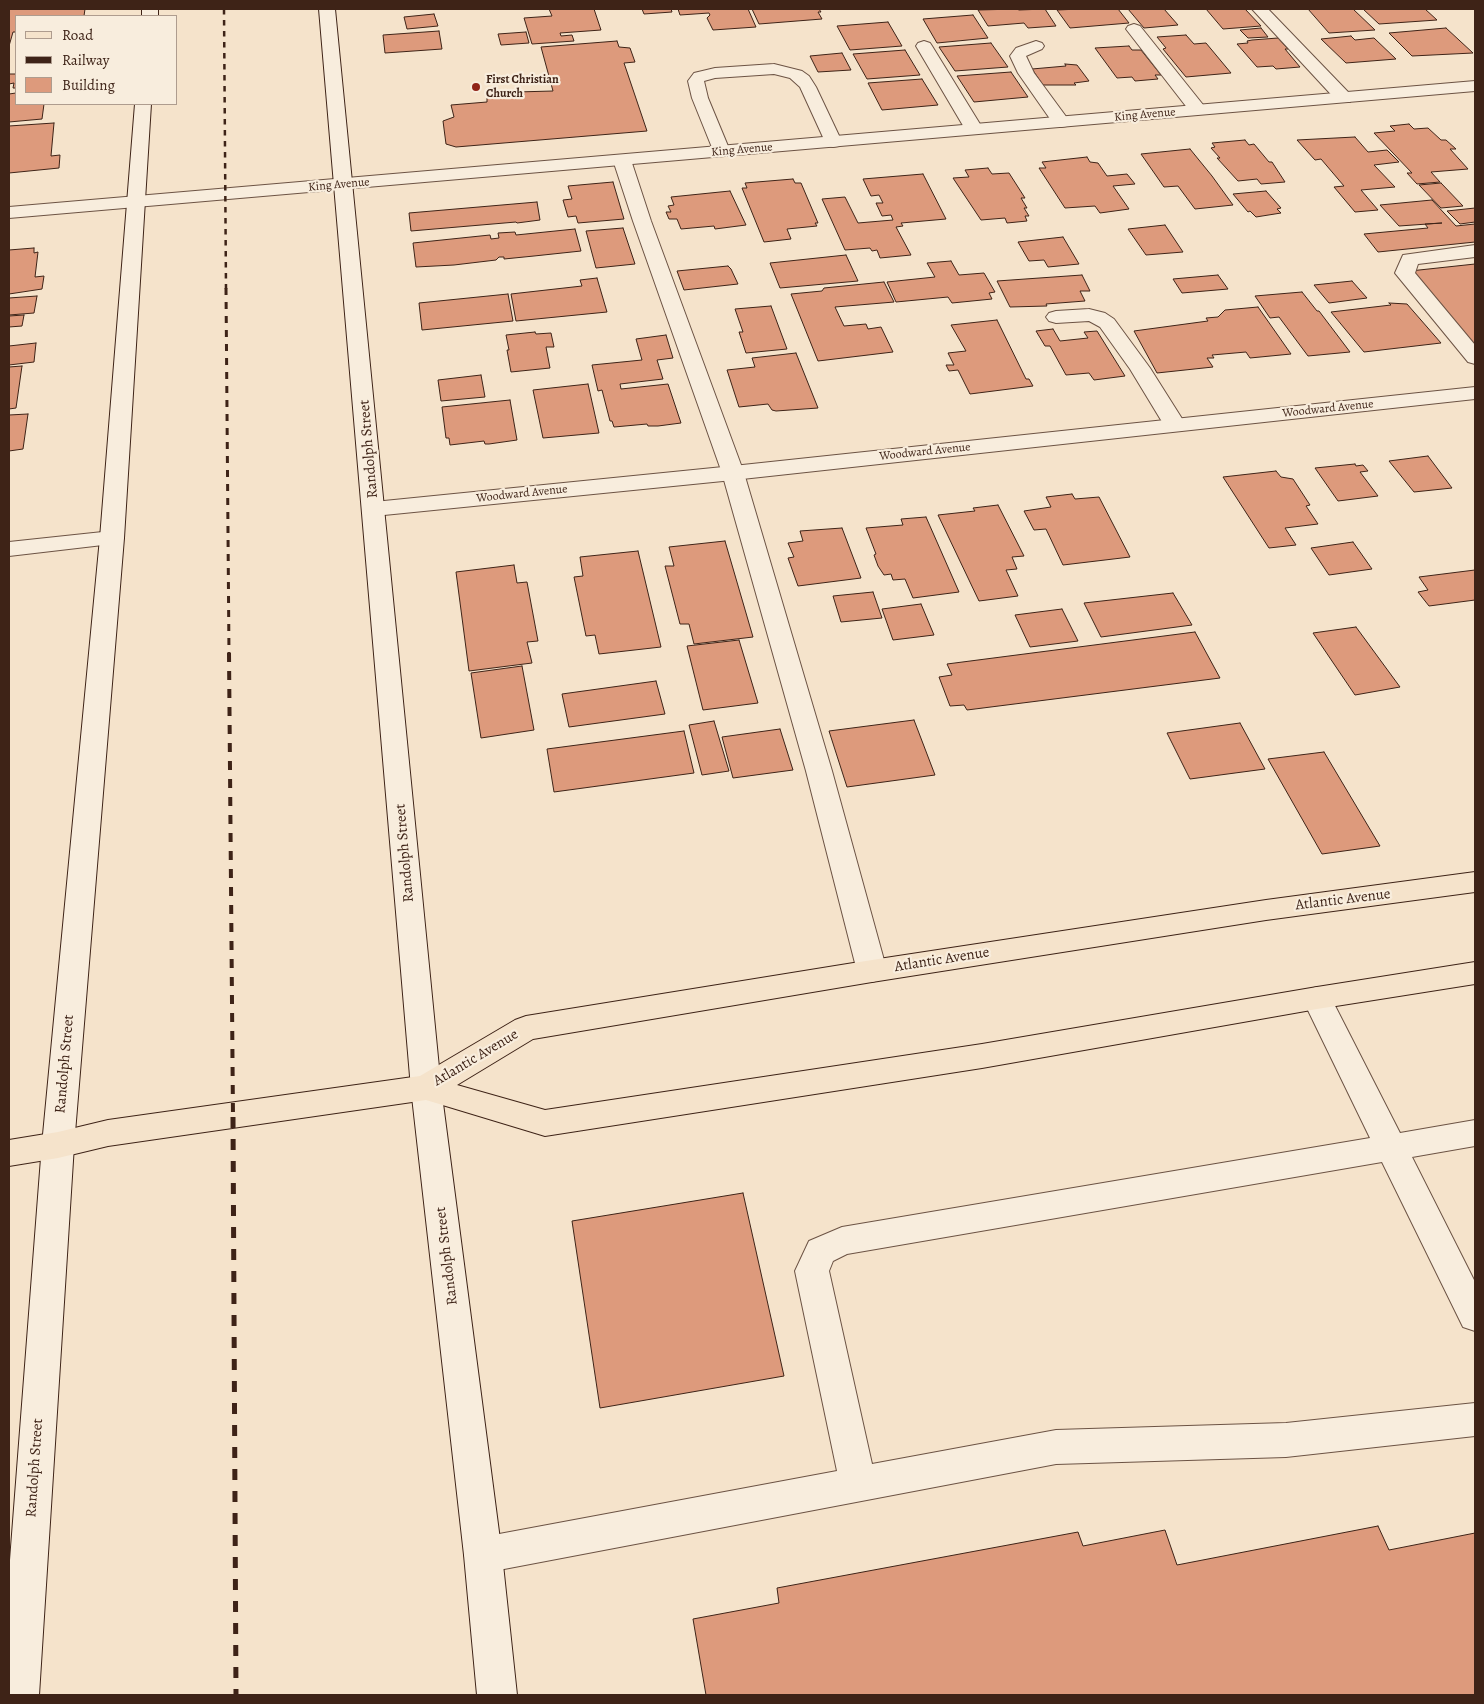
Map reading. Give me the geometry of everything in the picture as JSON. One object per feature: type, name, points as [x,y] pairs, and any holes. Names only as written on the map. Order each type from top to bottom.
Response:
[{"type":"main road","name":"Atlantic Avenue","points":[[9,1153],[108,1133],[426,1088],[526,1028],[872,971],[1266,910],[1475,882]]},
{"type":"main road","name":"Atlantic Avenue","points":[[426,1088],[545,1123],[982,1056],[1317,998],[1475,973]]},
{"type":"street","name":"Randolph Street","points":[[327,9],[345,185],[426,1088],[483,1555],[497,1695]]},
{"type":"street","points":[[1260,9],[1344,98]]},
{"type":"street","points":[[1134,29],[1198,110]]},
{"type":"street","points":[[924,46],[974,130]]},
{"type":"street","points":[[1036,46],[1022,51],[1018,56],[1026,72],[1061,122]]},
{"type":"street","points":[[721,151],[700,98],[696,81],[700,76],[715,73],[774,69],[796,74],[808,86],[832,142]]},
{"type":"street","name":"King Avenue","points":[[9,213],[1475,86]]},
{"type":"street","name":"Randolph Street","points":[[19,1695],[58,1144],[112,538],[143,105]]},
{"type":"street","points":[[622,160],[642,221],[733,473],[819,771],[872,971]]},
{"type":"street","points":[[1475,251],[1410,259],[1405,273],[1475,358]]},
{"type":"street","points":[[1056,317],[1089,315],[1098,317],[1107,323],[1140,368],[1175,425]]},
{"type":"street","name":"Woodward Avenue","points":[[374,509],[733,473],[1475,393]]},
{"type":"street","points":[[9,549],[112,538]]},
{"type":"street","points":[[1317,998],[1475,1316]]},
{"type":"street","points":[[858,1483],[812,1271],[821,1252],[842,1241],[1475,1133]]},
{"type":"street","points":[[483,1555],[1056,1446],[1286,1440],[1475,1420]]},
{"type":"building","points":[[9,9],[85,9],[84,15],[15,15],[15,32],[13,32],[9,46]]},
{"type":"building","points":[[549,9],[594,9],[601,30],[560,33],[561,36],[572,35],[574,41],[532,44],[524,18],[552,16]]},
{"type":"building","points":[[642,9],[671,9],[672,12],[644,14]]},
{"type":"building","points":[[678,9],[748,9],[756,27],[713,30],[707,18],[710,15],[709,13],[680,15]]},
{"type":"building","points":[[752,9],[819,9],[821,12],[818,12],[822,19],[759,24]]},
{"type":"building","points":[[1045,9],[1056,26],[1028,28],[1024,23],[988,26],[978,10]]},
{"type":"building","points":[[1118,9],[1129,23],[1070,28],[1057,10]]},
{"type":"building","points":[[1128,9],[1164,9],[1178,25],[1144,28]]},
{"type":"building","points":[[1206,9],[1245,9],[1261,26],[1223,29]]},
{"type":"building","points":[[1308,9],[1353,9],[1375,30],[1329,33]]},
{"type":"building","points":[[1363,9],[1425,9],[1437,20],[1379,24]]},
{"type":"building","points":[[434,14],[438,26],[407,29],[404,17]]},
{"type":"building","points":[[973,15],[988,38],[937,43],[923,19]]},
{"type":"building","points":[[888,22],[902,46],[850,50],[837,26]]},
{"type":"building","points":[[1261,28],[1268,37],[1248,38],[1240,30]]},
{"type":"building","points":[[1446,28],[1473,53],[1412,56],[1389,33]]},
{"type":"building","points":[[439,31],[442,49],[385,53],[383,35]]},
{"type":"building","points":[[526,32],[529,43],[501,45],[498,34]]},
{"type":"building","points":[[1186,35],[1194,44],[1206,43],[1231,73],[1186,77],[1163,49],[1166,48],[1157,37]]},
{"type":"building","points":[[1351,36],[1355,40],[1374,38],[1396,59],[1346,63],[1321,39]]},
{"type":"building","points":[[1278,38],[1300,67],[1276,69],[1273,66],[1257,67],[1237,44],[1248,43],[1247,41],[1252,40]]},
{"type":"building","points":[[617,41],[619,47],[630,48],[635,62],[624,63],[647,131],[456,147],[446,144],[443,121],[454,117],[451,105],[487,102],[487,98],[517,95],[516,92],[553,91],[541,47]]},
{"type":"building","points":[[991,43],[1008,67],[955,71],[939,47]]},
{"type":"building","points":[[1129,46],[1132,50],[1141,50],[1161,75],[1155,75],[1158,79],[1135,81],[1132,77],[1117,78],[1095,48]]},
{"type":"building","points":[[905,50],[920,75],[867,79],[853,54]]},
{"type":"building","points":[[842,53],[851,70],[818,72],[810,56]]},
{"type":"building","points":[[1065,64],[1077,65],[1089,81],[1074,83],[1076,85],[1043,85],[1032,69],[1066,66]]},
{"type":"building","points":[[1011,72],[1028,97],[974,102],[957,76]]},
{"type":"building","points":[[9,74],[15,74],[15,88],[13,88],[14,83],[9,84]]},
{"type":"building","points":[[922,79],[938,105],[882,110],[868,83]]},
{"type":"building","points":[[15,93],[15,105],[44,105],[42,119],[9,122],[9,94]]},
{"type":"building","points":[[54,123],[51,156],[60,155],[59,168],[9,173],[9,126]]},
{"type":"building","points":[[1409,124],[1414,129],[1428,128],[1441,140],[1446,140],[1456,149],[1450,149],[1468,169],[1431,172],[1440,182],[1417,184],[1407,173],[1412,173],[1374,133],[1395,131],[1390,126]]},
{"type":"building","points":[[1355,137],[1368,152],[1387,150],[1399,162],[1374,165],[1395,187],[1361,190],[1378,210],[1355,212],[1334,187],[1344,186],[1321,159],[1315,160],[1297,140]]},
{"type":"building","points":[[1245,140],[1249,145],[1254,144],[1269,162],[1272,162],[1285,182],[1261,184],[1257,179],[1238,181],[1217,158],[1220,158],[1211,148],[1215,147],[1212,143]]},
{"type":"building","points":[[1190,149],[1233,205],[1195,209],[1178,186],[1164,187],[1141,154]]},
{"type":"building","points":[[1087,157],[1090,162],[1098,163],[1107,176],[1127,174],[1135,184],[1113,186],[1129,209],[1100,213],[1095,206],[1065,208],[1039,168],[1046,168],[1042,162]]},
{"type":"building","points":[[988,168],[992,174],[1009,173],[1025,198],[1021,198],[1027,208],[1024,208],[1029,216],[1025,216],[1027,221],[1007,223],[1005,218],[981,220],[953,178],[969,177],[965,170]]},
{"type":"building","points":[[923,174],[946,219],[901,223],[903,226],[896,227],[911,255],[880,258],[877,250],[872,251],[870,248],[845,250],[822,199],[845,197],[858,223],[893,220],[891,215],[882,216],[876,203],[883,203],[879,195],[871,196],[863,179]]},
{"type":"building","points":[[793,179],[795,183],[801,183],[818,223],[815,223],[817,226],[787,229],[791,239],[764,242],[742,188],[747,188],[745,183]]},
{"type":"building","points":[[613,182],[624,219],[578,223],[576,216],[568,217],[563,200],[572,199],[568,186]]},
{"type":"building","points":[[1441,183],[1463,206],[1441,208],[1419,185]]},
{"type":"building","points":[[730,191],[746,225],[715,229],[714,226],[681,229],[677,219],[669,219],[666,212],[671,212],[668,206],[674,205],[671,197]]},
{"type":"building","points":[[1266,191],[1281,208],[1277,209],[1281,213],[1256,217],[1250,211],[1248,212],[1233,194]]},
{"type":"building","points":[[1432,200],[1456,226],[1475,224],[1475,242],[1378,252],[1364,234],[1428,228],[1425,224],[1399,226],[1380,205]]},
{"type":"building","points":[[537,202],[540,220],[411,231],[409,213]]},
{"type":"building","points":[[1475,208],[1475,222],[1460,224],[1447,211]]},
{"type":"building","points":[[1165,225],[1183,252],[1146,255],[1128,229]]},
{"type":"building","points":[[623,228],[635,264],[596,268],[586,231]]},
{"type":"building","points":[[575,229],[581,251],[504,259],[504,257],[499,257],[496,260],[416,267],[413,243],[490,235],[491,239],[499,238],[498,233],[515,232],[516,235]]},
{"type":"building","points":[[1063,237],[1079,264],[1048,267],[1044,260],[1029,261],[1018,242]]},
{"type":"building","points":[[34,248],[34,253],[38,252],[35,277],[44,276],[42,289],[9,294],[9,250]]},
{"type":"building","points":[[846,255],[858,281],[780,288],[770,263]]},
{"type":"building","points":[[951,261],[959,275],[984,273],[995,292],[989,293],[992,299],[952,303],[948,297],[896,302],[887,282],[935,277],[927,263]]},
{"type":"building","points":[[1475,264],[1475,344],[1470,344],[1410,271]]},
{"type":"building","points":[[728,266],[738,284],[684,290],[677,271]]},
{"type":"building","points":[[1082,275],[1090,291],[1080,291],[1085,301],[1046,304],[1047,306],[1010,307],[997,281]]},
{"type":"building","points":[[1218,275],[1228,289],[1182,293],[1173,279]]},
{"type":"building","points":[[597,278],[607,312],[516,321],[511,294],[582,286],[580,280]]},
{"type":"building","points":[[1352,281],[1367,298],[1329,303],[1314,285]]},
{"type":"building","points":[[884,282],[894,302],[835,307],[844,326],[866,324],[868,329],[881,327],[893,352],[818,361],[791,294],[822,291],[824,288]]},
{"type":"building","points":[[1302,292],[1350,352],[1308,356],[1279,317],[1270,318],[1255,296]]},
{"type":"building","points":[[508,294],[513,321],[422,330],[419,303]]},
{"type":"building","points":[[37,296],[34,313],[9,315],[9,298]]},
{"type":"building","points":[[1389,303],[1407,304],[1441,343],[1364,352],[1331,312],[1391,305]]},
{"type":"building","points":[[771,306],[787,349],[746,353],[739,332],[743,332],[735,309]]},
{"type":"building","points":[[1258,307],[1291,354],[1250,358],[1246,352],[1212,355],[1214,358],[1207,358],[1213,367],[1157,373],[1134,331],[1208,321],[1206,318],[1218,317],[1225,310]]},
{"type":"building","points":[[24,315],[22,326],[9,327],[9,316]]},
{"type":"building","points":[[997,320],[1026,379],[1029,379],[1033,386],[970,394],[958,370],[949,371],[946,365],[954,365],[948,353],[966,351],[951,325]]},
{"type":"building","points":[[1053,329],[1060,341],[1088,338],[1084,332],[1097,331],[1125,376],[1094,380],[1089,373],[1066,375],[1050,346],[1045,346],[1036,331]]},
{"type":"building","points":[[535,332],[536,334],[551,333],[554,347],[546,347],[550,368],[511,372],[506,335]]},
{"type":"building","points":[[666,335],[673,358],[657,360],[663,379],[620,384],[621,389],[668,384],[681,423],[658,426],[648,426],[647,424],[614,427],[612,421],[610,421],[602,390],[598,391],[592,365],[642,360],[636,339]]},
{"type":"building","points":[[36,343],[34,362],[9,365],[9,346]]},
{"type":"building","points":[[796,353],[818,408],[776,411],[772,410],[768,404],[739,407],[727,370],[755,367],[752,358]]},
{"type":"building","points":[[22,366],[16,408],[9,409],[9,367]]},
{"type":"building","points":[[481,375],[485,397],[441,401],[438,380]]},
{"type":"building","points":[[588,384],[599,433],[543,438],[533,390]]},
{"type":"building","points":[[510,400],[517,440],[489,444],[485,444],[484,441],[450,445],[449,438],[446,438],[442,407]]},
{"type":"building","points":[[28,414],[23,449],[9,451],[9,415]]},
{"type":"building","points":[[1428,456],[1452,488],[1414,492],[1389,461]]},
{"type":"building","points":[[1355,464],[1356,466],[1363,465],[1368,471],[1360,472],[1378,496],[1338,501],[1315,468]]},
{"type":"building","points":[[1276,471],[1281,477],[1293,479],[1310,505],[1306,506],[1318,524],[1285,528],[1296,545],[1269,548],[1223,477]]},
{"type":"building","points":[[1072,494],[1075,499],[1099,497],[1130,557],[1063,565],[1046,529],[1034,530],[1024,511],[1051,507],[1046,497]]},
{"type":"building","points":[[998,505],[1024,556],[1012,557],[1017,569],[1006,570],[1018,596],[979,601],[938,515],[975,511],[973,508]]},
{"type":"building","points":[[926,517],[959,592],[913,598],[905,579],[893,580],[891,574],[884,575],[878,566],[874,555],[876,554],[866,528],[903,525],[901,519]]},
{"type":"building","points":[[842,528],[861,578],[798,586],[788,558],[794,557],[788,543],[803,541],[800,531]]},
{"type":"building","points":[[725,541],[753,637],[694,644],[689,624],[680,624],[665,566],[674,566],[669,547]]},
{"type":"building","points":[[1353,542],[1372,569],[1329,575],[1311,548]]},
{"type":"building","points":[[638,551],[661,647],[599,654],[595,635],[586,636],[574,577],[583,576],[580,557]]},
{"type":"building","points":[[514,565],[517,583],[527,582],[538,641],[527,642],[532,663],[469,671],[456,572]]},
{"type":"building","points":[[1475,570],[1475,600],[1429,606],[1418,592],[1428,590],[1419,577]]},
{"type":"building","points":[[873,592],[882,618],[841,622],[833,596]]},
{"type":"building","points":[[1173,593],[1192,625],[1101,637],[1084,603]]},
{"type":"building","points":[[921,604],[934,635],[893,640],[882,609]]},
{"type":"building","points":[[1062,609],[1078,641],[1030,647],[1015,615]]},
{"type":"building","points":[[1356,627],[1400,687],[1355,695],[1313,633]]},
{"type":"building","points":[[1195,632],[1220,678],[967,710],[964,705],[950,706],[939,677],[952,675],[947,664]]},
{"type":"building","points":[[739,640],[758,703],[703,710],[687,646]]},
{"type":"building","points":[[522,666],[534,730],[481,738],[471,673]]},
{"type":"building","points":[[656,681],[665,714],[569,727],[562,694]]},
{"type":"building","points":[[914,720],[935,775],[847,787],[829,731]]},
{"type":"building","points":[[714,721],[729,771],[702,775],[689,725]]},
{"type":"building","points":[[1240,723],[1265,769],[1190,779],[1167,733]]},
{"type":"building","points":[[780,729],[793,770],[733,778],[722,737]]},
{"type":"building","points":[[684,731],[694,773],[554,792],[547,749]]},
{"type":"building","points":[[1324,752],[1380,846],[1322,854],[1268,759]]},
{"type":"building","points":[[743,1193],[784,1376],[600,1408],[572,1221]]},
{"type":"building","points":[[1378,1526],[1389,1550],[1475,1533],[1475,1695],[706,1695],[693,1619],[779,1603],[777,1588],[1078,1532],[1083,1546],[1165,1530],[1177,1565]]},
{"type":"railway","points":[[224,9],[226,289]]},
{"type":"railway","points":[[226,288],[229,655]]},
{"type":"railway","points":[[229,653],[233,1118]]},
{"type":"railway","points":[[233,1117],[236,1695]]},
{"type":"place","name":"First Christian Church","points":[[476,87]]}]
